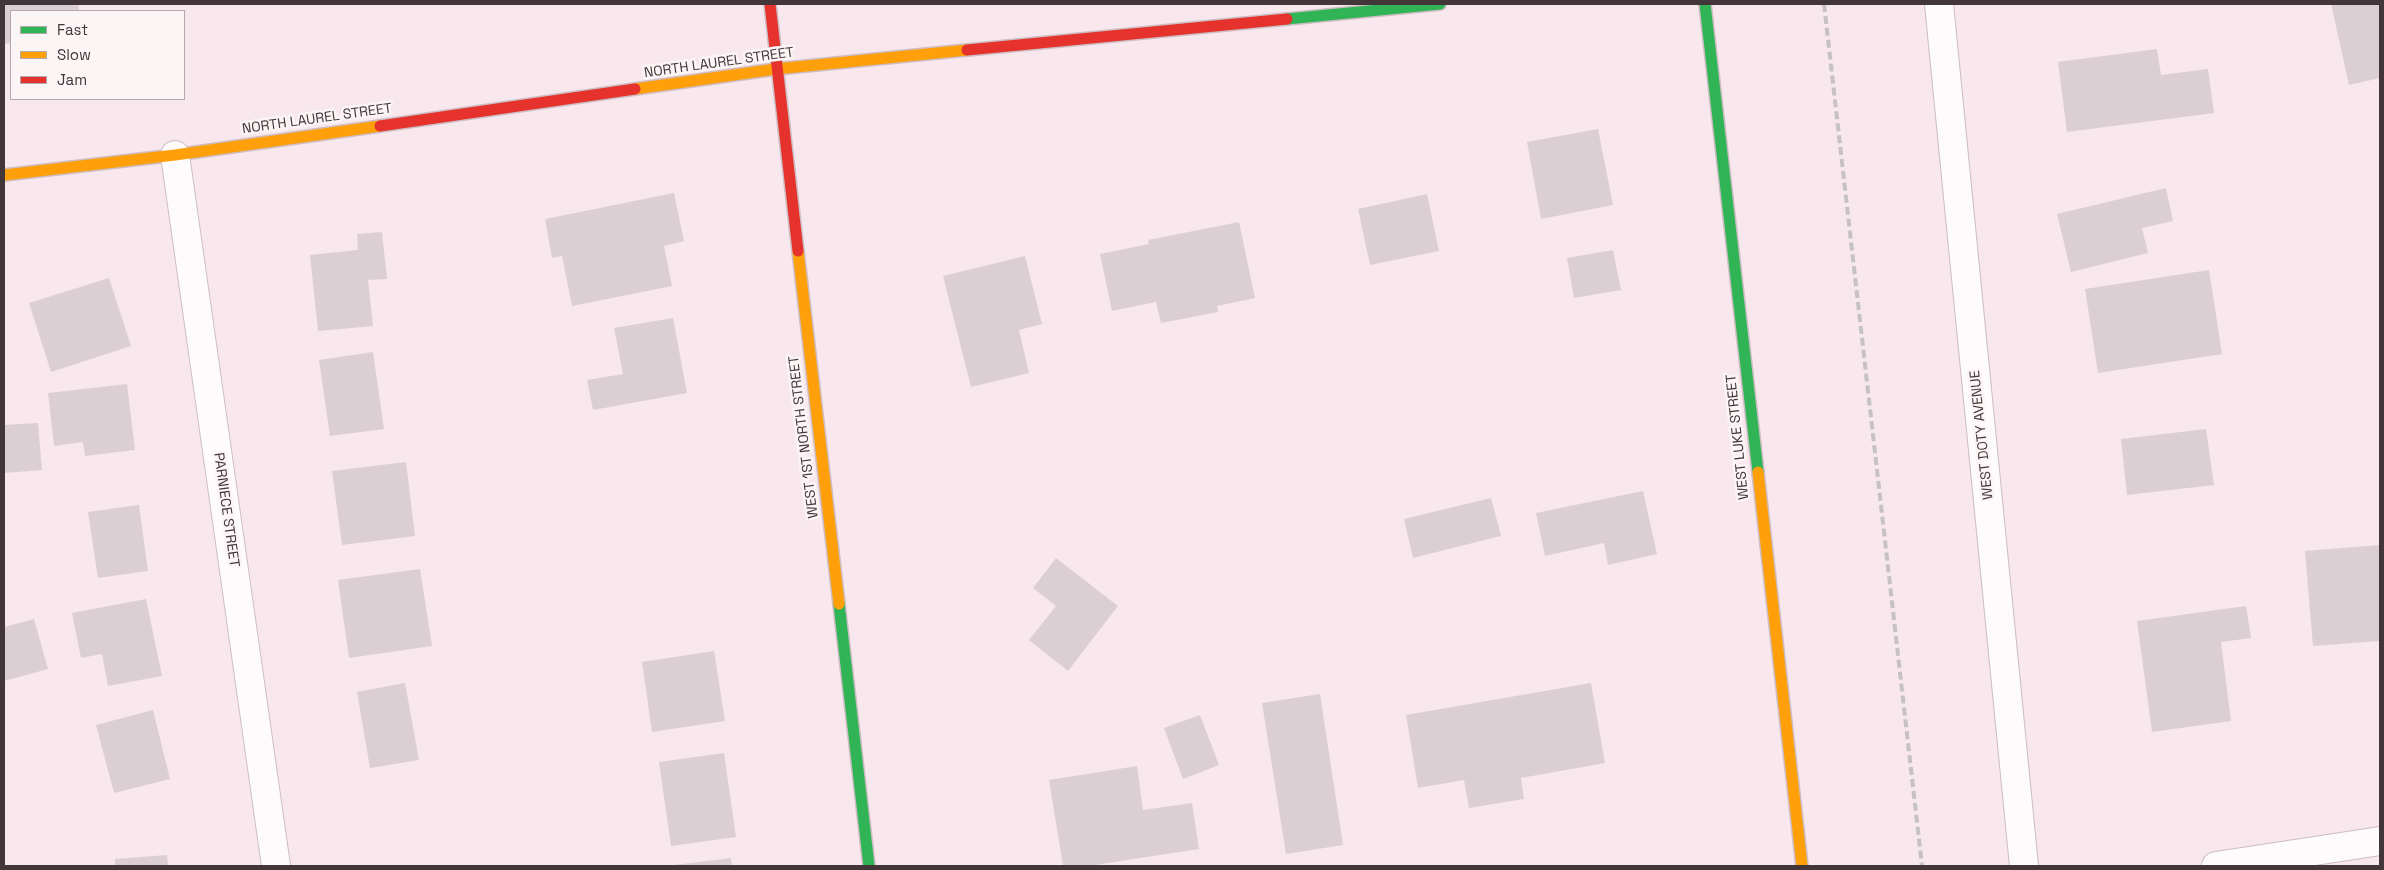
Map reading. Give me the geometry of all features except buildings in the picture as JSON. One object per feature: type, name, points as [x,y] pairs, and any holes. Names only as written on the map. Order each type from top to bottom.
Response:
[{"type":"street","name":"WEST 1ST NORTH STREET","points":[[770,4],[869,866]]},
{"type":"street","name":"NORTH LAUREL STREET","points":[[4,175],[176,155],[776,69],[1440,4]]},
{"type":"street","name":"WEST LUKE STREET","points":[[1704,4],[1802,866]]},
{"type":"street","name":"WEST DOTY AVENUE","points":[[1939,4],[2024,866]]},
{"type":"street","name":"PARNIECE STREET","points":[[176,155],[276,866]]},
{"type":"street","points":[[2216,866],[2380,842]]},
{"type":"railway","points":[[1824,4],[1922,866]]},
{"type":"traffic: fast","points":[[1287,19],[1440,4]]},
{"type":"traffic: fast","points":[[1705,4],[1758,472]]},
{"type":"traffic: fast","points":[[839,604],[869,866]]},
{"type":"traffic: slow","points":[[635,89],[776,69],[967,50]]},
{"type":"traffic: slow","points":[[4,175],[175,155],[380,126]]},
{"type":"traffic: slow","points":[[798,251],[839,604]]},
{"type":"traffic: slow","points":[[1758,472],[1802,866]]},
{"type":"traffic: jam","points":[[770,4],[798,251]]},
{"type":"traffic: jam","points":[[967,50],[1287,19]]},
{"type":"traffic: jam","points":[[380,126],[635,89]]}]
